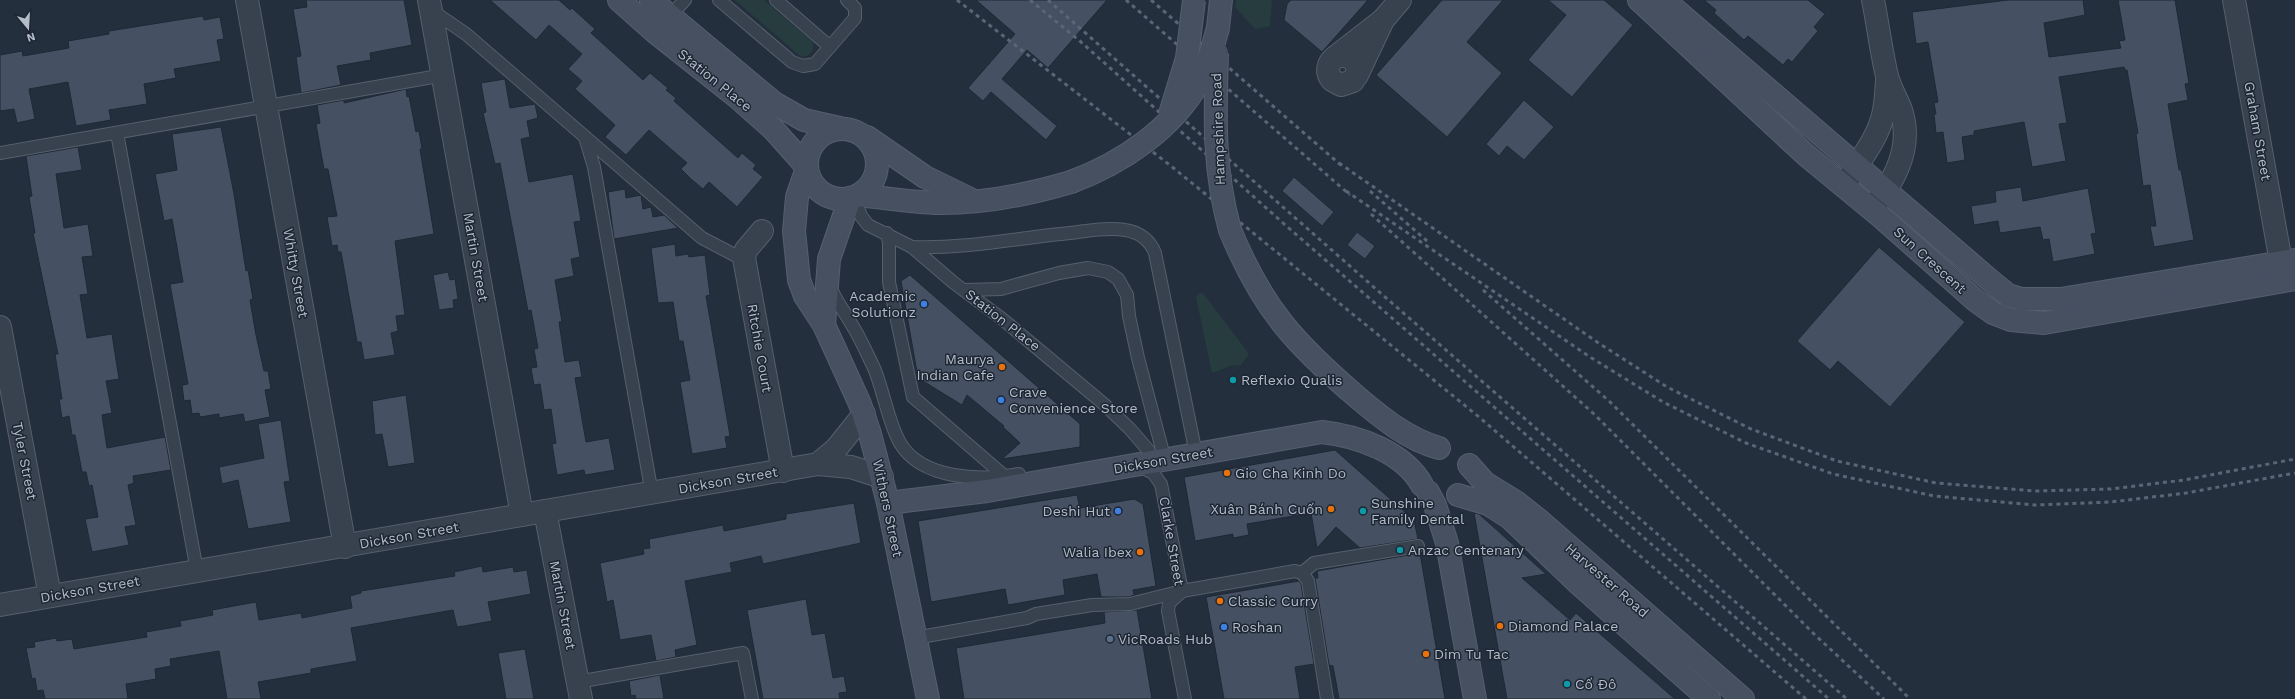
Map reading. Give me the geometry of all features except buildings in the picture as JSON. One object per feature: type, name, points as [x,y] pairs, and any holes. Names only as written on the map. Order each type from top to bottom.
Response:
[{"type":"street","name":"Whitty Street","points":[[247,0],[345,546]]},
{"type":"street","name":"Station Place","points":[[619,0],[662,24],[774,103],[804,120],[850,130]]},
{"type":"street","name":"Station Place","points":[[651,0],[662,24],[773,129],[806,167]]},
{"type":"street","name":"Hampshire Road","points":[[1163,127],[1171,111],[1187,58],[1194,0]]},
{"type":"street","name":"Hampshire Road","points":[[1221,0],[1218,28],[1216,157],[1221,198],[1230,230],[1255,285],[1277,318],[1308,354],[1362,401],[1404,433],[1418,441],[1438,448]]},
{"type":"street","points":[[1383,20],[1357,75],[1358,68],[1352,58],[1345,55],[1334,58],[1383,20],[1400,0]]},
{"type":"street","name":"Sun Crescent","points":[[1639,0],[1806,155],[1872,209],[1988,310],[2015,321],[2044,323],[2289,270]]},
{"type":"street","name":"Sun Crescent","points":[[1664,0],[1998,287],[2012,296],[2036,300],[2082,297],[2289,270]]},
{"type":"street","points":[[1872,209],[1896,175],[1903,154],[1905,134],[1901,111],[1887,76],[1873,0]]},
{"type":"street","name":"Graham Street","points":[[2234,0],[2289,270]]},
{"type":"street","name":"Martin Street","points":[[430,5],[444,75],[522,515]]},
{"type":"street","name":"Hampshire Road","points":[[854,197],[935,203],[975,201],[1027,194],[1071,182],[1117,160],[1163,127],[1190,97],[1201,79],[1218,28]]},
{"type":"street","points":[[1840,182],[1853,163],[1872,141],[1880,125],[1885,104],[1887,76]]},
{"type":"street","points":[[850,130],[866,138],[873,148],[877,165],[872,182],[854,197],[838,199],[821,193],[810,180],[806,167],[809,151],[817,139],[830,131],[850,130],[875,141],[925,177],[975,201]]},
{"type":"street","points":[[1806,155],[1824,137]]},
{"type":"street","name":"Withers Street","points":[[806,167],[797,197],[795,256],[801,288],[824,325],[864,414],[888,503],[928,699]]},
{"type":"street","name":"Withers Street","points":[[824,325],[826,277],[830,253],[854,197]]},
{"type":"street","points":[[744,260],[746,250],[762,231]]},
{"type":"street","name":"Ritchie Court","points":[[744,260],[783,471]]},
{"type":"street","name":"Tyler Street","points":[[0,327],[50,596]]},
{"type":"street","name":"Dickson Street","points":[[818,464],[836,449],[864,414]]},
{"type":"street","name":"Dickson Street","points":[[888,503],[1148,455],[1322,432],[1345,436],[1365,442],[1392,456],[1420,482]]},
{"type":"street","points":[[1447,543],[1457,495],[1468,482],[1469,465],[1464,457],[1457,451],[1448,448],[1438,448],[1428,453],[1421,462],[1419,473],[1420,482],[1435,505],[1447,543],[1475,699]]},
{"type":"street","name":"Dickson Street","points":[[0,605],[652,494],[818,464],[851,467],[882,477]]},
{"type":"street","name":"Harvester Road","points":[[1469,465],[1481,480],[1516,502],[1540,521],[1743,699]]},
{"type":"street","points":[[1420,482],[1442,498],[1457,495]]},
{"type":"street","name":"Harvester Road","points":[[1457,495],[1488,504],[1510,518],[1579,584],[1709,699]]},
{"type":"street","name":"Martin Street","points":[[545,511],[579,690]]},
{"type":"lane","points":[[662,24],[685,0]]},
{"type":"lane","points":[[719,0],[797,65],[803,66],[815,64],[855,18],[855,8],[847,0]]},
{"type":"lane","points":[[776,0],[830,47]]},
{"type":"lane","points":[[430,5],[466,34],[702,238],[744,260]]},
{"type":"lane","points":[[0,153],[117,134],[444,75]]},
{"type":"lane","points":[[117,134],[198,571]]},
{"type":"lane","points":[[584,136],[594,167],[652,494]]},
{"type":"lane","name":"Station Place","points":[[854,197],[859,213],[865,222],[873,228],[887,233],[912,247],[966,290],[1105,405],[1130,429],[1148,455]]},
{"type":"lane","points":[[912,247],[970,246],[1010,239],[1105,229],[1126,230],[1146,239],[1153,248],[1158,268],[1194,444]]},
{"type":"lane","points":[[887,233],[889,243],[889,282],[913,397],[1011,481]]},
{"type":"lane","points":[[966,290],[1001,289],[1059,273],[1088,268],[1101,269],[1114,276],[1123,285],[1127,295],[1129,316],[1138,358],[1148,455],[1194,444],[1308,424],[1325,423],[1359,429],[1382,439],[1420,482]]},
{"type":"lane","points":[[826,277],[832,291],[867,354],[880,384],[896,435],[909,454],[931,468],[949,474],[1011,481]]},
{"type":"lane","points":[[1988,310],[2012,296]]},
{"type":"lane","name":"Clarke Street","points":[[1148,455],[1150,471],[1161,484],[1182,592],[1173,598],[1168,605],[1168,611],[1185,699]]},
{"type":"lane","points":[[1302,573],[1314,563],[1418,546]]},
{"type":"lane","points":[[915,638],[1027,618],[1036,614],[1086,606],[1130,604],[1182,592],[1291,571],[1302,573],[1307,578],[1309,585],[1327,699]]},
{"type":"lane","points":[[579,690],[744,653],[752,699]]},
{"type":"green space","points":[[735,0],[764,0],[812,41],[813,49],[811,53],[803,57],[799,55]]},
{"type":"green space","points":[[1236,0],[1272,0],[1270,26],[1255,29],[1235,7]]},
{"type":"green space","points":[[1200,293],[1203,293],[1249,354],[1240,366],[1233,365],[1212,373],[1196,297]]},
{"type":"railway","points":[[957,0],[1171,166],[1479,417],[1806,699]]},
{"type":"railway","points":[[1030,0],[1081,42],[1283,223],[1829,699]]},
{"type":"railway","points":[[1048,0],[1385,297],[1847,699]]},
{"type":"railway","points":[[1126,0],[1350,195]]},
{"type":"railway","points":[[1151,0],[1343,167]]},
{"type":"railway","points":[[1339,163],[1597,342],[1667,387],[1751,429],[1837,461],[1936,483],[2035,491],[2111,489],[2184,480],[2295,459]]},
{"type":"railway","points":[[1346,191],[1590,357],[1663,402],[1746,443],[1833,474],[1934,496],[2035,505],[2111,502],[2186,493],[2295,473]]},
{"type":"railway","points":[[1370,191],[1427,241]]},
{"type":"railway","points":[[1371,214],[1594,414],[1813,633],[1884,699]]},
{"type":"railway","points":[[1483,290],[1609,401],[1910,699]]},
{"type":"place","name":"Academic Solutionz","points":[[924,304]]},
{"type":"place","name":"Maurya Indian Cafe","points":[[1002,367]]},
{"type":"place","name":"Reflexio Qualis","points":[[1233,380]]},
{"type":"place","name":"Crave Convenience Store","points":[[1001,400]]},
{"type":"place","name":"Gio Cha Kinh Do","points":[[1227,473]]},
{"type":"place","name":"Xuân Bánh Cuốn","points":[[1331,509]]},
{"type":"place","name":"Deshi Hut","points":[[1118,511]]},
{"type":"place","name":"Sunshine Family Dental","points":[[1363,511]]},
{"type":"place","name":"Anzac Centenary","points":[[1400,550]]},
{"type":"place","name":"Walia Ibex","points":[[1140,552]]},
{"type":"place","name":"Classic Curry","points":[[1220,601]]},
{"type":"place","name":"Diamond Palace","points":[[1500,626]]},
{"type":"place","name":"Roshan","points":[[1224,627]]},
{"type":"place","name":"VicRoads Hub","points":[[1110,639]]},
{"type":"place","name":"Dim Tu Tac","points":[[1426,654]]},
{"type":"place","name":"Cố Đô","points":[[1567,684]]}]
